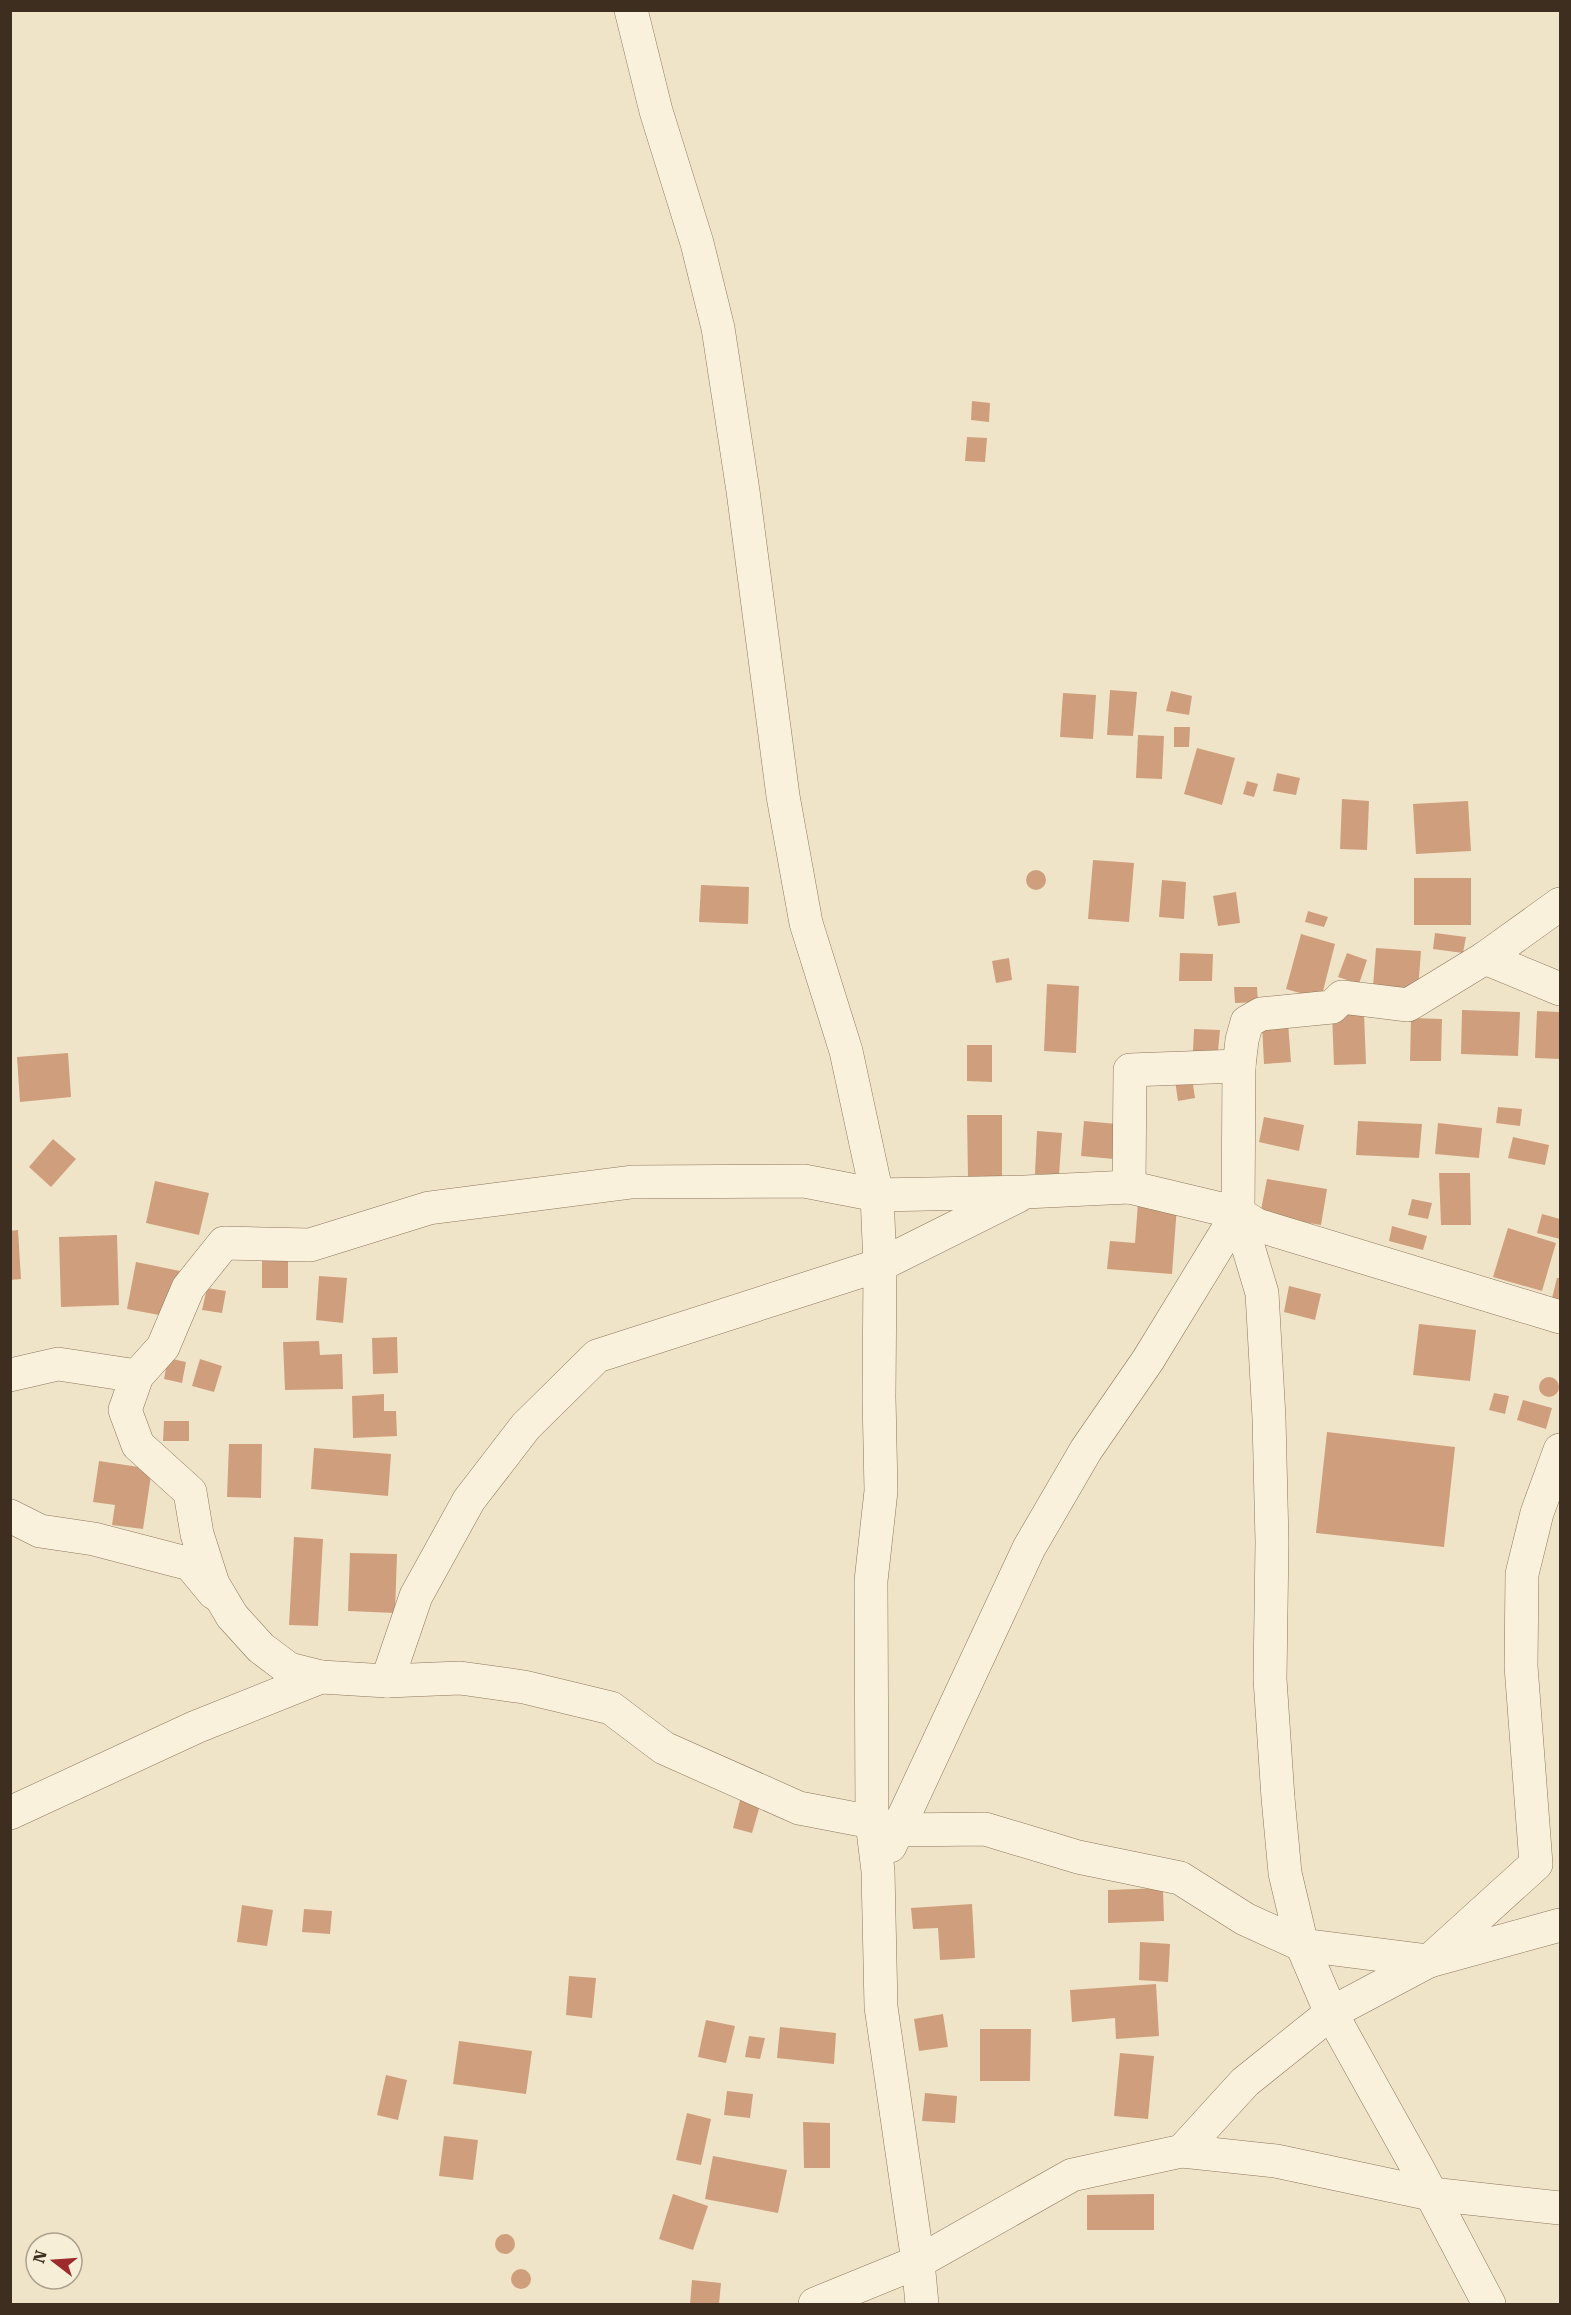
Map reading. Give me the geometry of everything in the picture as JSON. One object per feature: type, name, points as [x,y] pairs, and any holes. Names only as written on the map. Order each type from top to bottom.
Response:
[{"type":"street","points":[[631,10],[656,111],[697,243],[718,328],[743,491],[783,796],[807,922],[846,1052],[877,1195],[880,1265],[881,1491],[871,1581],[885,1826],[878,1872],[881,2007],[922,2304]]},
{"type":"street","points":[[1489,2304],[1331,2013],[1302,1945],[1285,1873],[1270,1679],[1269,1418],[1262,1293],[1238,1213],[1239,1066],[1247,1022],[1261,1014],[1332,1007],[1342,998],[1408,1005],[1485,958],[1560,904]]},
{"type":"street","points":[[1485,958],[1560,989]]},
{"type":"street","points":[[1129,1187],[1130,1070],[1239,1066]]},
{"type":"street","points":[[232,1616],[213,1584],[197,1534],[190,1492],[138,1445],[126,1410],[137,1376],[163,1347],[188,1288],[224,1244],[310,1245],[429,1208],[632,1182],[804,1181],[877,1195],[1129,1187],[1238,1213],[1257,1225],[1560,1317]]},
{"type":"street","points":[[387,1681],[416,1596],[469,1500],[526,1426],[597,1356],[880,1265],[1025,1192]]},
{"type":"street","points":[[885,1826],[1029,1548],[1086,1450],[1148,1360],[1238,1213]]},
{"type":"street","points":[[10,1375],[58,1364],[137,1376]]},
{"type":"street","points":[[10,1516],[40,1531],[93,1539],[190,1564],[261,1648],[289,1669],[321,1677],[387,1681],[460,1678],[524,1687],[611,1708],[664,1749],[799,1808],[885,1826],[985,1830],[1078,1857],[1180,1878],[1245,1919],[1302,1945],[1429,1961],[1536,1864],[1521,1666],[1522,1574],[1537,1514],[1560,1450]]},
{"type":"street","points":[[10,1813],[196,1726],[321,1677]]},
{"type":"street","points":[[1182,2151],[1245,2082],[1331,2013],[1429,1961],[1560,1925]]},
{"type":"street","points":[[815,2304],[918,2262],[1072,2175],[1182,2151],[1276,2161],[1431,2194],[1560,2208]]},
{"type":"building","points":[[972,401],[990,403],[989,422],[971,420]]},
{"type":"building","points":[[967,437],[987,438],[985,462],[965,461]]},
{"type":"building","points":[[1110,690],[1137,692],[1133,736],[1107,735]]},
{"type":"building","points":[[1171,691],[1192,696],[1189,715],[1166,711]]},
{"type":"building","points":[[1063,693],[1096,695],[1093,739],[1060,737]]},
{"type":"building","points":[[1174,727],[1190,727],[1189,747],[1174,747]]},
{"type":"building","points":[[1138,735],[1164,736],[1162,779],[1136,778]]},
{"type":"building","points":[[1197,748],[1235,758],[1222,805],[1184,794]]},
{"type":"building","points":[[1277,773],[1300,778],[1296,795],[1273,791]]},
{"type":"building","points":[[1247,781],[1258,784],[1254,797],[1243,794]]},
{"type":"building","points":[[1342,799],[1369,801],[1367,850],[1340,849]]},
{"type":"building","points":[[1468,801],[1471,851],[1416,854],[1413,804]]},
{"type":"building","points":[[1093,860],[1134,863],[1129,922],[1088,919]]},
{"type":"building","points":[[1036,870],[1043,873],[1046,880],[1043,887],[1036,890],[1029,887],[1026,880],[1029,873]]},
{"type":"building","points":[[1414,878],[1471,878],[1471,925],[1414,925]]},
{"type":"building","points":[[1162,880],[1186,882],[1184,919],[1159,917]]},
{"type":"building","points":[[701,885],[749,887],[748,924],[699,922]]},
{"type":"building","points":[[1236,892],[1240,923],[1218,926],[1213,896]]},
{"type":"building","points":[[1308,911],[1328,917],[1324,927],[1305,922]]},
{"type":"building","points":[[1435,933],[1466,937],[1463,953],[1433,949]]},
{"type":"building","points":[[1301,934],[1335,944],[1321,999],[1286,989]]},
{"type":"building","points":[[1376,948],[1421,951],[1418,990],[1373,987]]},
{"type":"building","points":[[1180,953],[1213,954],[1212,981],[1179,981]]},
{"type":"building","points":[[1347,953],[1367,960],[1359,984],[1338,977]]},
{"type":"building","points":[[1009,958],[1012,980],[996,983],[992,961]]},
{"type":"building","points":[[1047,984],[1079,986],[1076,1053],[1044,1051]]},
{"type":"building","points":[[1234,987],[1257,987],[1258,1002],[1235,1003]]},
{"type":"building","points":[[1462,1010],[1520,1012],[1518,1056],[1461,1054]]},
{"type":"building","points":[[1537,1011],[1560,1012],[1560,1059],[1535,1058]]},
{"type":"building","points":[[1364,1013],[1366,1064],[1334,1065],[1332,1014]]},
{"type":"building","points":[[1411,1018],[1442,1019],[1441,1061],[1410,1061]]},
{"type":"building","points":[[1288,1023],[1291,1062],[1264,1064],[1262,1025]]},
{"type":"building","points":[[1194,1029],[1220,1030],[1218,1051],[1193,1051]]},
{"type":"building","points":[[967,1045],[992,1045],[992,1082],[967,1081]]},
{"type":"building","points":[[68,1053],[71,1097],[20,1102],[17,1057]]},
{"type":"building","points":[[1192,1078],[1195,1098],[1178,1101],[1175,1080]]},
{"type":"building","points":[[1498,1107],[1522,1109],[1520,1126],[1496,1123]]},
{"type":"building","points":[[967,1115],[1002,1115],[1002,1179],[968,1179]]},
{"type":"building","points":[[1264,1117],[1304,1125],[1299,1151],[1259,1142]]},
{"type":"building","points":[[1084,1121],[1117,1124],[1114,1159],[1081,1156]]},
{"type":"building","points":[[1358,1121],[1422,1124],[1419,1158],[1356,1155]]},
{"type":"building","points":[[1438,1123],[1482,1128],[1479,1158],[1435,1154]]},
{"type":"building","points":[[1037,1131],[1062,1133],[1059,1175],[1035,1174]]},
{"type":"building","points":[[1513,1137],[1549,1145],[1545,1165],[1508,1158]]},
{"type":"building","points":[[53,1139],[76,1159],[51,1187],[29,1167]]},
{"type":"building","points":[[1439,1173],[1470,1173],[1471,1225],[1441,1225]]},
{"type":"building","points":[[1267,1179],[1327,1189],[1321,1225],[1260,1215]]},
{"type":"building","points":[[155,1181],[209,1193],[199,1235],[146,1223]]},
{"type":"building","points":[[1412,1199],[1432,1203],[1428,1219],[1408,1215]]},
{"type":"building","points":[[1138,1203],[1177,1206],[1172,1274],[1107,1269],[1110,1241],[1135,1243]]},
{"type":"building","points":[[1542,1214],[1560,1219],[1560,1239],[1537,1233]]},
{"type":"building","points":[[1392,1226],[1427,1236],[1423,1250],[1389,1241]]},
{"type":"building","points":[[1508,1228],[1556,1243],[1542,1291],[1493,1277]]},
{"type":"building","points":[[18,1230],[21,1279],[10,1280],[10,1231]]},
{"type":"building","points":[[117,1235],[119,1305],[61,1307],[59,1237]]},
{"type":"building","points":[[262,1257],[288,1257],[288,1288],[262,1288]]},
{"type":"building","points":[[136,1262],[180,1271],[170,1317],[127,1309]]},
{"type":"building","points":[[319,1276],[347,1278],[343,1323],[316,1320]]},
{"type":"building","points":[[1557,1278],[1560,1278],[1560,1300],[1552,1298]]},
{"type":"building","points":[[1289,1286],[1321,1294],[1315,1320],[1284,1312]]},
{"type":"building","points":[[207,1288],[226,1291],[222,1313],[202,1310]]},
{"type":"building","points":[[1419,1324],[1476,1330],[1470,1381],[1413,1375]]},
{"type":"building","points":[[397,1337],[398,1373],[373,1374],[372,1338]]},
{"type":"building","points":[[319,1341],[320,1355],[342,1354],[343,1389],[285,1390],[283,1342]]},
{"type":"building","points":[[168,1358],[186,1362],[182,1383],[164,1379]]},
{"type":"building","points":[[200,1359],[222,1366],[214,1392],[192,1386]]},
{"type":"building","points":[[1549,1377],[1556,1380],[1559,1387],[1556,1394],[1549,1397],[1542,1394],[1539,1387],[1542,1380]]},
{"type":"building","points":[[1494,1393],[1509,1396],[1505,1414],[1489,1410]]},
{"type":"building","points":[[384,1394],[384,1411],[396,1411],[397,1436],[353,1438],[352,1396]]},
{"type":"building","points":[[1523,1400],[1552,1408],[1546,1429],[1517,1420]]},
{"type":"building","points":[[164,1421],[189,1421],[189,1441],[163,1441]]},
{"type":"building","points":[[1327,1432],[1455,1447],[1444,1547],[1316,1533]]},
{"type":"building","points":[[229,1444],[262,1444],[261,1498],[227,1497]]},
{"type":"building","points":[[314,1448],[391,1454],[388,1496],[311,1489]]},
{"type":"building","points":[[99,1461],[152,1469],[143,1529],[112,1525],[115,1505],[93,1502]]},
{"type":"building","points":[[294,1537],[323,1539],[318,1626],[289,1625]]},
{"type":"building","points":[[350,1553],[397,1554],[395,1613],[348,1611]]},
{"type":"building","points":[[741,1796],[761,1802],[752,1833],[733,1828]]},
{"type":"building","points":[[1163,1888],[1164,1921],[1108,1923],[1108,1890]]},
{"type":"building","points":[[972,1904],[975,1958],[940,1960],[938,1928],[913,1929],[911,1908]]},
{"type":"building","points":[[242,1905],[273,1910],[267,1946],[237,1942]]},
{"type":"building","points":[[304,1909],[332,1911],[330,1934],[302,1932]]},
{"type":"building","points":[[1140,1942],[1170,1944],[1168,1982],[1139,1980]]},
{"type":"building","points":[[569,1976],[596,1978],[592,2018],[566,2015]]},
{"type":"building","points":[[1156,1984],[1159,2036],[1116,2039],[1115,2018],[1072,2022],[1070,1990]]},
{"type":"building","points":[[943,2014],[948,2047],[919,2051],[914,2019]]},
{"type":"building","points":[[706,2020],[735,2026],[726,2063],[698,2057]]},
{"type":"building","points":[[780,2027],[836,2033],[834,2064],[777,2058]]},
{"type":"building","points":[[980,2029],[1031,2029],[1030,2081],[980,2081]]},
{"type":"building","points":[[749,2036],[765,2038],[760,2059],[745,2057]]},
{"type":"building","points":[[459,2041],[532,2051],[526,2094],[453,2084]]},
{"type":"building","points":[[1120,2053],[1154,2056],[1148,2119],[1114,2116]]},
{"type":"building","points":[[386,2075],[407,2080],[398,2120],[377,2115]]},
{"type":"building","points":[[727,2091],[753,2094],[750,2118],[724,2115]]},
{"type":"building","points":[[925,2093],[957,2096],[955,2123],[922,2121]]},
{"type":"building","points":[[687,2113],[711,2119],[701,2165],[676,2160]]},
{"type":"building","points":[[803,2122],[830,2123],[830,2168],[804,2168]]},
{"type":"building","points":[[444,2136],[478,2140],[473,2180],[439,2176]]},
{"type":"building","points":[[713,2156],[787,2170],[778,2213],[705,2199]]},
{"type":"building","points":[[673,2194],[708,2206],[693,2250],[659,2239]]},
{"type":"building","points":[[1154,2194],[1154,2230],[1087,2230],[1087,2195]]},
{"type":"building","points":[[505,2234],[512,2237],[515,2244],[512,2251],[505,2254],[498,2251],[495,2244],[498,2237]]},
{"type":"building","points":[[521,2269],[528,2272],[531,2279],[528,2286],[521,2289],[514,2286],[511,2279],[514,2272]]},
{"type":"building","points":[[692,2280],[721,2283],[719,2304],[690,2304]]}]
